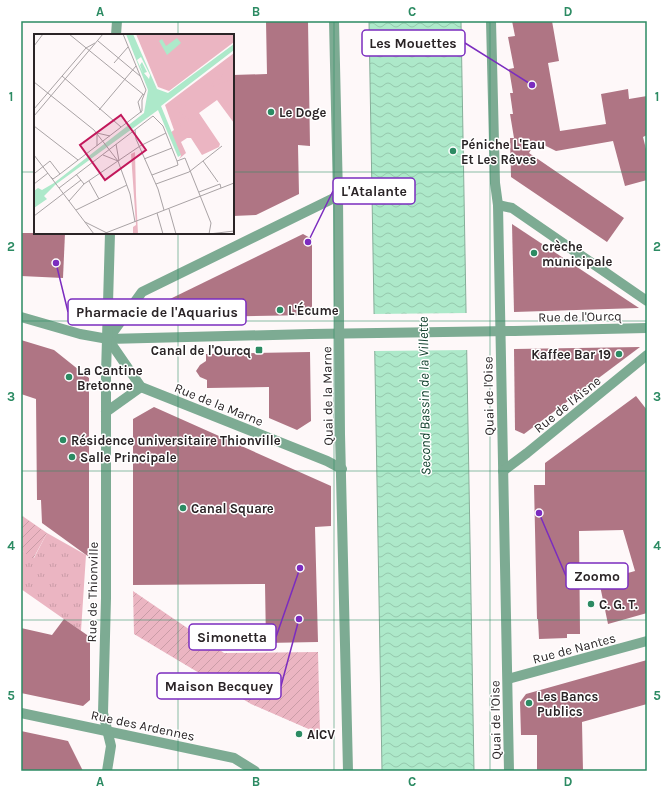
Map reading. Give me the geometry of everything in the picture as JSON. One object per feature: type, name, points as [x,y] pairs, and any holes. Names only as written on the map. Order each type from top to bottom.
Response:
[{"type":"street","points":[[116,34],[117,21]]},
{"type":"street","name":"Quai de la Marne","points":[[334,21],[338,196],[340,434],[348,771]]},
{"type":"street","name":"Quai de l'Oise","points":[[491,21],[495,183],[498,205],[508,679],[508,771]]},
{"type":"street","points":[[108,339],[142,292],[338,196]]},
{"type":"street","points":[[498,205],[512,208],[647,301]]},
{"type":"street","name":"Rue de Thionville","points":[[107,771],[111,746],[103,713],[106,598],[106,412],[110,234]]},
{"type":"street","points":[[21,317],[80,334],[108,339],[141,387],[106,412]]},
{"type":"street","name":"Rue de l'Ourcq","points":[[108,339],[647,328]]},
{"type":"street","name":"Rue de l'Aisne","points":[[503,471],[647,355]]},
{"type":"street","name":"Rue de la Marne","points":[[141,387],[327,461],[342,469]]},
{"type":"street","name":"Rue de Nantes","points":[[508,679],[647,641]]},
{"type":"street","name":"Rue des Ardennes","points":[[21,713],[234,758],[256,771]]},
{"type":"green space","points":[[21,515],[47,533],[33,559],[21,550]]},
{"type":"green space","points":[[47,533],[86,555],[81,631],[21,589],[21,550],[34,558]]},
{"type":"green space","points":[[133,591],[224,653],[318,652],[320,734],[251,704],[134,634]]},
{"type":"water","name":"Second Bassin de la Villette","points":[[369,21],[461,21],[474,771],[382,771]]},
{"type":"pier","points":[[468,313],[469,350],[373,351],[372,314]]},
{"type":"building","name":"Le Doge","points":[[266,21],[308,21],[310,146],[298,145],[299,194],[256,215],[234,216],[234,75],[267,74]]},
{"type":"building","points":[[512,21],[552,21],[559,61],[548,63],[560,131],[606,124],[601,94],[628,89],[629,99],[647,96],[647,135],[643,137],[647,153],[647,180],[625,186],[613,141],[556,151],[536,141],[529,153],[624,218],[607,242],[511,177],[510,138],[514,138],[510,114],[513,114],[510,93],[513,93],[509,69],[514,68],[508,37],[515,36]]},
{"type":"building","name":"crèche municipale","points":[[512,224],[639,308],[514,312]]},
{"type":"building","points":[[21,233],[65,234],[63,278],[21,276]]},
{"type":"building","points":[[303,234],[312,239],[312,315],[131,318]]},
{"type":"building","name":"Résidence universitaire Thionville","points":[[21,340],[54,350],[89,378],[89,557],[42,523],[41,500],[37,500],[36,399],[21,394]]},
{"type":"building","points":[[640,347],[524,434],[515,430],[514,349]]},
{"type":"building","points":[[310,352],[311,421],[297,430],[269,418],[269,387],[207,388],[207,380],[200,377],[196,371],[200,365],[206,361],[206,354]]},
{"type":"building","points":[[636,396],[647,410],[647,613],[608,624],[599,581],[635,571],[623,530],[579,531],[580,634],[567,634],[567,638],[539,639],[537,619],[534,485],[545,485],[545,463]]},
{"type":"building","name":"Canal Square","points":[[154,407],[331,486],[331,526],[315,527],[318,642],[266,643],[265,584],[133,585],[133,419]]},
{"type":"building","points":[[64,619],[90,637],[90,700],[83,706],[21,693],[21,628],[52,635]]},
{"type":"building","points":[[647,660],[647,704],[582,722],[583,771],[537,771],[537,735],[521,735],[520,702],[526,694]]},
{"type":"building","points":[[21,731],[68,741],[83,771],[21,771]]},
{"type":"place","name":"Les Mouettes","points":[[532,85]]},
{"type":"place","name":"Le Doge","points":[[271,112]]},
{"type":"place","name":"Péniche L'Eau Et Les Rêves","points":[[453,151]]},
{"type":"place","name":"L'Atalante","points":[[308,242]]},
{"type":"place","name":"crèche municipale","points":[[534,253]]},
{"type":"place","name":"Pharmacie de l'Aquarius","points":[[56,263]]},
{"type":"place","name":"L'Écume","points":[[280,310]]},
{"type":"place","name":"Canal de l'Ourcq","points":[[259,350]]},
{"type":"place","name":"Kaffee Bar 19","points":[[619,354]]},
{"type":"place","name":"La Cantine Bretonne","points":[[69,377]]},
{"type":"place","name":"Résidence universitaire Thionville","points":[[63,440]]},
{"type":"place","name":"Salle Principale","points":[[72,457]]},
{"type":"place","name":"Canal Square","points":[[183,508]]},
{"type":"place","name":"Zoomo","points":[[539,513]]},
{"type":"place","name":"Simonetta","points":[[300,568]]},
{"type":"place","name":"C. G. T.","points":[[591,604]]},
{"type":"place","name":"Maison Becquey","points":[[299,619]]},
{"type":"place","name":"Les Bancs Publics","points":[[529,703]]},
{"type":"place","name":"AICV","points":[[299,734]]}]
